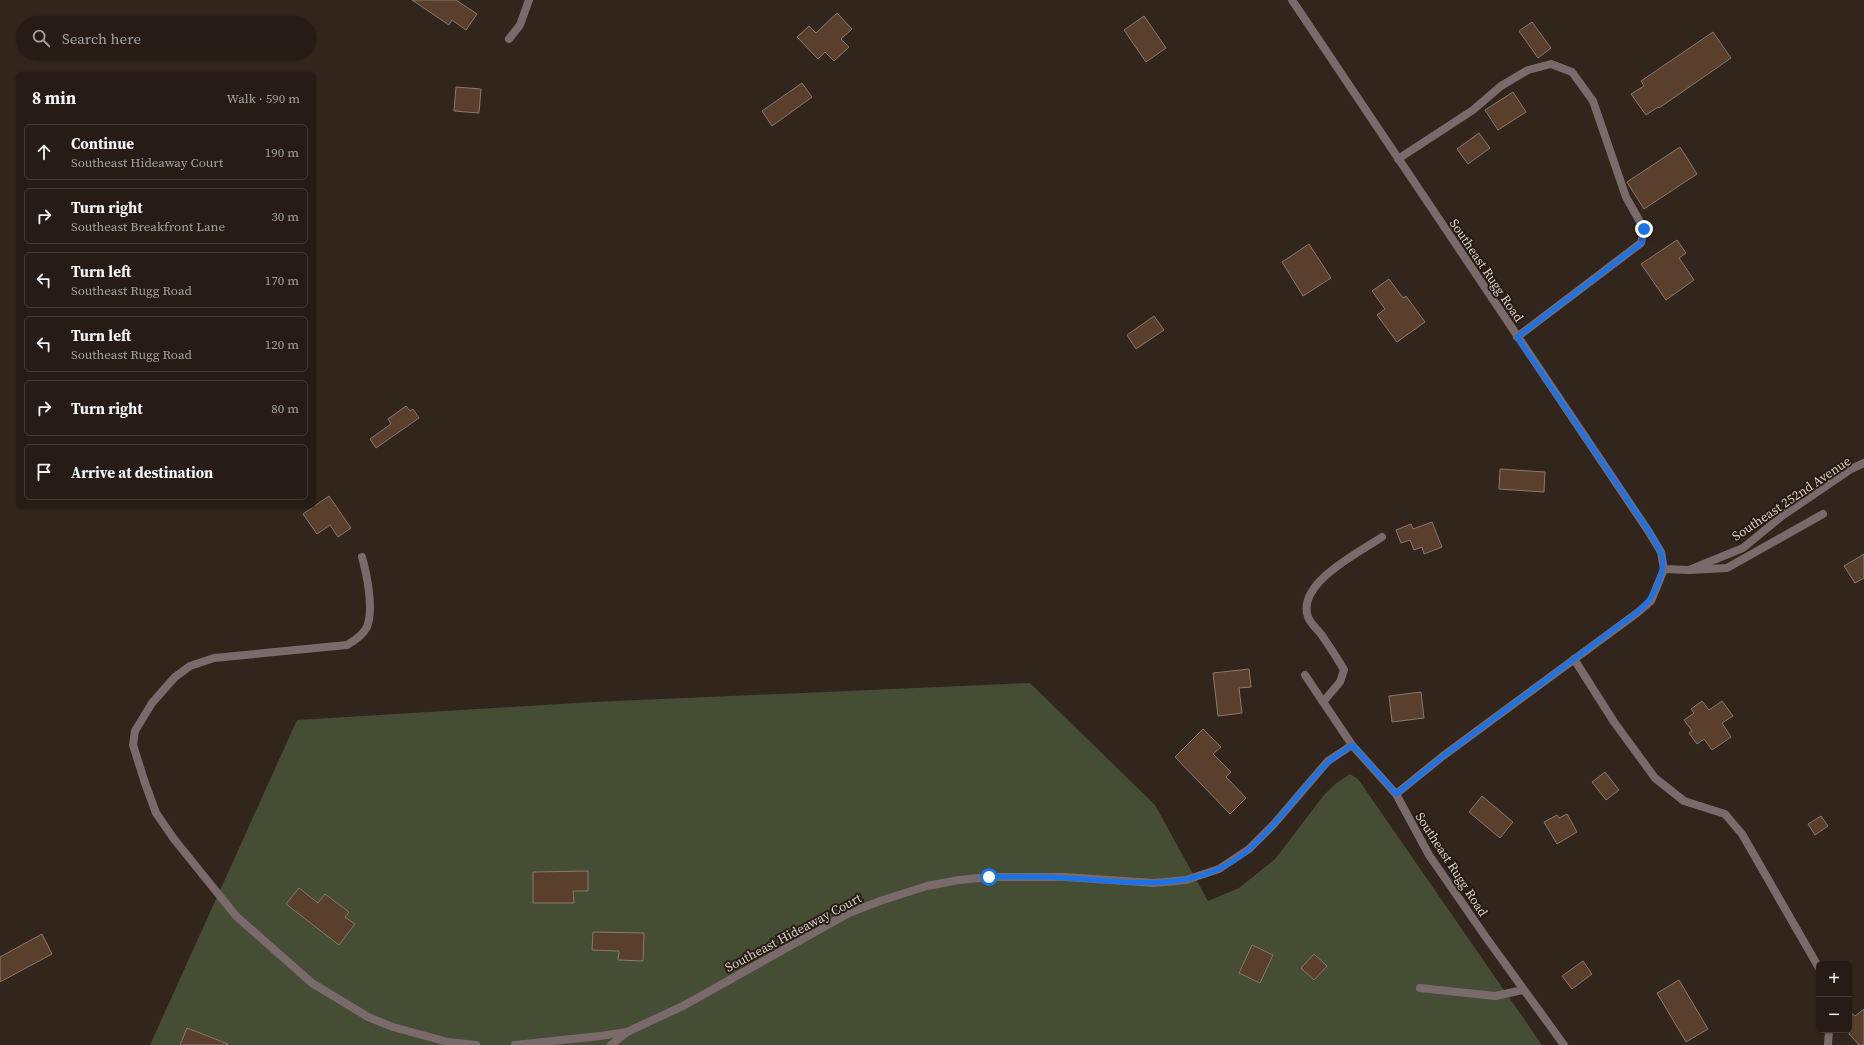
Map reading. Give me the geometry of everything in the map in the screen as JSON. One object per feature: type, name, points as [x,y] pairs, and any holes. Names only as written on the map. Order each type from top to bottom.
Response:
[{"type":"street","points":[[509,39],[520,24],[529,0]]},
{"type":"street","name":"Southeast Rugg Road","points":[[1292,0],[1649,532],[1661,552],[1664,569]]},
{"type":"street","points":[[1398,159],[1473,110],[1502,86],[1528,70],[1551,64],[1572,72],[1593,101],[1626,197],[1644,229],[1641,243],[1517,337]]},
{"type":"street","name":"Southeast 252nd Avenue","points":[[1664,569],[1689,570],[1743,548],[1782,516],[1851,469],[1864,463]]},
{"type":"street","points":[[1689,570],[1727,568],[1823,514]]},
{"type":"street","points":[[1323,702],[1340,682],[1344,670],[1336,655],[1308,616],[1307,598],[1317,584],[1332,569],[1382,537]]},
{"type":"street","points":[[362,556],[368,582],[370,603],[367,627],[358,639],[347,645],[214,658],[190,666],[175,677],[152,703],[135,731],[133,745],[156,813],[174,839],[236,916],[283,959],[333,997],[374,1019],[420,1036],[448,1042],[476,1045]]},
{"type":"street","points":[[1396,794],[1443,756],[1651,601],[1664,569]]},
{"type":"street","points":[[1574,659],[1614,722],[1655,778],[1684,801],[1725,814],[1742,834],[1816,963]]},
{"type":"street","name":"Southeast Rugg Road","points":[[1305,675],[1352,745],[1396,794],[1429,855],[1523,990],[1564,1044]]},
{"type":"street","name":"Southeast Hideaway Court","points":[[515,1045],[627,1032],[684,1006],[849,913],[927,886],[959,880],[989,877],[1065,878],[1154,883],[1186,880],[1219,869],[1249,849],[1274,824],[1328,761],[1352,745]]},
{"type":"street","points":[[1420,988],[1495,996],[1523,990]]},
{"type":"street","points":[[611,1045],[627,1032]]},
{"type":"street","points":[[1828,1045],[1829,1033]]},
{"type":"green space","points":[[1030,683],[1155,805],[1208,901],[1239,888],[1275,859],[1324,795],[1335,784],[1350,774],[1358,779],[1542,1045],[150,1045],[297,720],[593,702]]},
{"type":"building","points":[[412,0],[456,0],[477,14],[466,30],[452,20],[449,25]]},
{"type":"building","points":[[837,13],[852,29],[841,39],[849,47],[834,61],[825,52],[818,59],[797,37],[809,26],[816,33]]},
{"type":"building","points":[[1144,16],[1166,48],[1146,62],[1124,30]]},
{"type":"building","points":[[1532,22],[1551,48],[1538,58],[1519,31]]},
{"type":"building","points":[[1713,32],[1731,58],[1659,108],[1658,107],[1646,115],[1631,94],[1644,86],[1641,81]]},
{"type":"building","points":[[802,83],[812,97],[772,126],[762,111]]},
{"type":"building","points":[[456,87],[481,89],[479,113],[454,111]]},
{"type":"building","points":[[1513,92],[1526,112],[1498,130],[1485,110]]},
{"type":"building","points":[[1479,133],[1490,148],[1468,164],[1457,149]]},
{"type":"building","points":[[1680,147],[1697,174],[1644,209],[1627,182]]},
{"type":"building","points":[[1677,240],[1686,253],[1679,258],[1694,280],[1666,300],[1641,264]]},
{"type":"building","points":[[1309,244],[1331,278],[1303,296],[1282,262]]},
{"type":"building","points":[[1389,279],[1403,298],[1406,296],[1425,322],[1397,342],[1377,315],[1385,309],[1372,291]]},
{"type":"building","points":[[1154,316],[1164,330],[1136,349],[1127,335]]},
{"type":"building","points":[[406,406],[410,411],[413,409],[419,418],[376,448],[370,439],[391,424],[388,419]]},
{"type":"building","points":[[1500,469],[1545,472],[1544,492],[1499,489]]},
{"type":"building","points":[[329,496],[351,528],[338,537],[330,525],[317,534],[303,514],[312,508],[316,508],[316,505]]},
{"type":"building","points":[[1432,522],[1442,547],[1424,554],[1422,547],[1414,550],[1410,540],[1401,543],[1396,530],[1411,524],[1413,529]]},
{"type":"building","points":[[1864,554],[1864,578],[1855,583],[1844,566]]},
{"type":"building","points":[[1249,669],[1251,687],[1239,688],[1242,713],[1218,716],[1213,673]]},
{"type":"building","points":[[1421,692],[1424,718],[1392,722],[1389,696]]},
{"type":"building","points":[[1702,701],[1709,710],[1722,701],[1733,716],[1722,723],[1731,737],[1712,750],[1704,739],[1697,744],[1689,733],[1692,731],[1684,720],[1694,713],[1691,709]]},
{"type":"building","points":[[1203,729],[1221,747],[1213,754],[1231,772],[1226,777],[1246,798],[1230,814],[1175,757]]},
{"type":"building","points":[[1605,772],[1619,790],[1606,800],[1592,782]]},
{"type":"building","points":[[1482,796],[1513,822],[1500,838],[1469,812]]},
{"type":"building","points":[[1567,814],[1577,832],[1557,844],[1544,822],[1557,815],[1559,818]]},
{"type":"building","points":[[1821,816],[1828,826],[1815,835],[1808,824]]},
{"type":"building","points":[[588,871],[588,891],[573,891],[574,903],[533,903],[533,872]]},
{"type":"building","points":[[299,888],[318,903],[325,894],[349,912],[345,917],[355,924],[339,945],[286,904]]},
{"type":"building","points":[[593,932],[644,933],[643,961],[618,960],[619,951],[592,950]]},
{"type":"building","points":[[42,934],[52,954],[0,982],[0,957]]},
{"type":"building","points":[[1252,945],[1273,955],[1260,983],[1239,973]]},
{"type":"building","points":[[1314,954],[1327,966],[1314,980],[1301,968]]},
{"type":"building","points":[[1583,961],[1592,974],[1572,989],[1562,976]]},
{"type":"building","points":[[1679,980],[1708,1029],[1686,1042],[1657,993]]},
{"type":"building","points":[[1864,1009],[1864,1045],[1859,1045],[1849,1034],[1852,1033],[1852,1014],[1855,1016]]},
{"type":"building","points":[[187,1028],[228,1044],[180,1045]]},
{"type":"route","points":[[989,877],[1065,878],[1124,883],[1154,883],[1186,880],[1219,869],[1249,849],[1274,824],[1328,761],[1352,745],[1396,794],[1498,714],[1651,601],[1664,569],[1661,552],[1517,337],[1641,243],[1644,229]]}]
